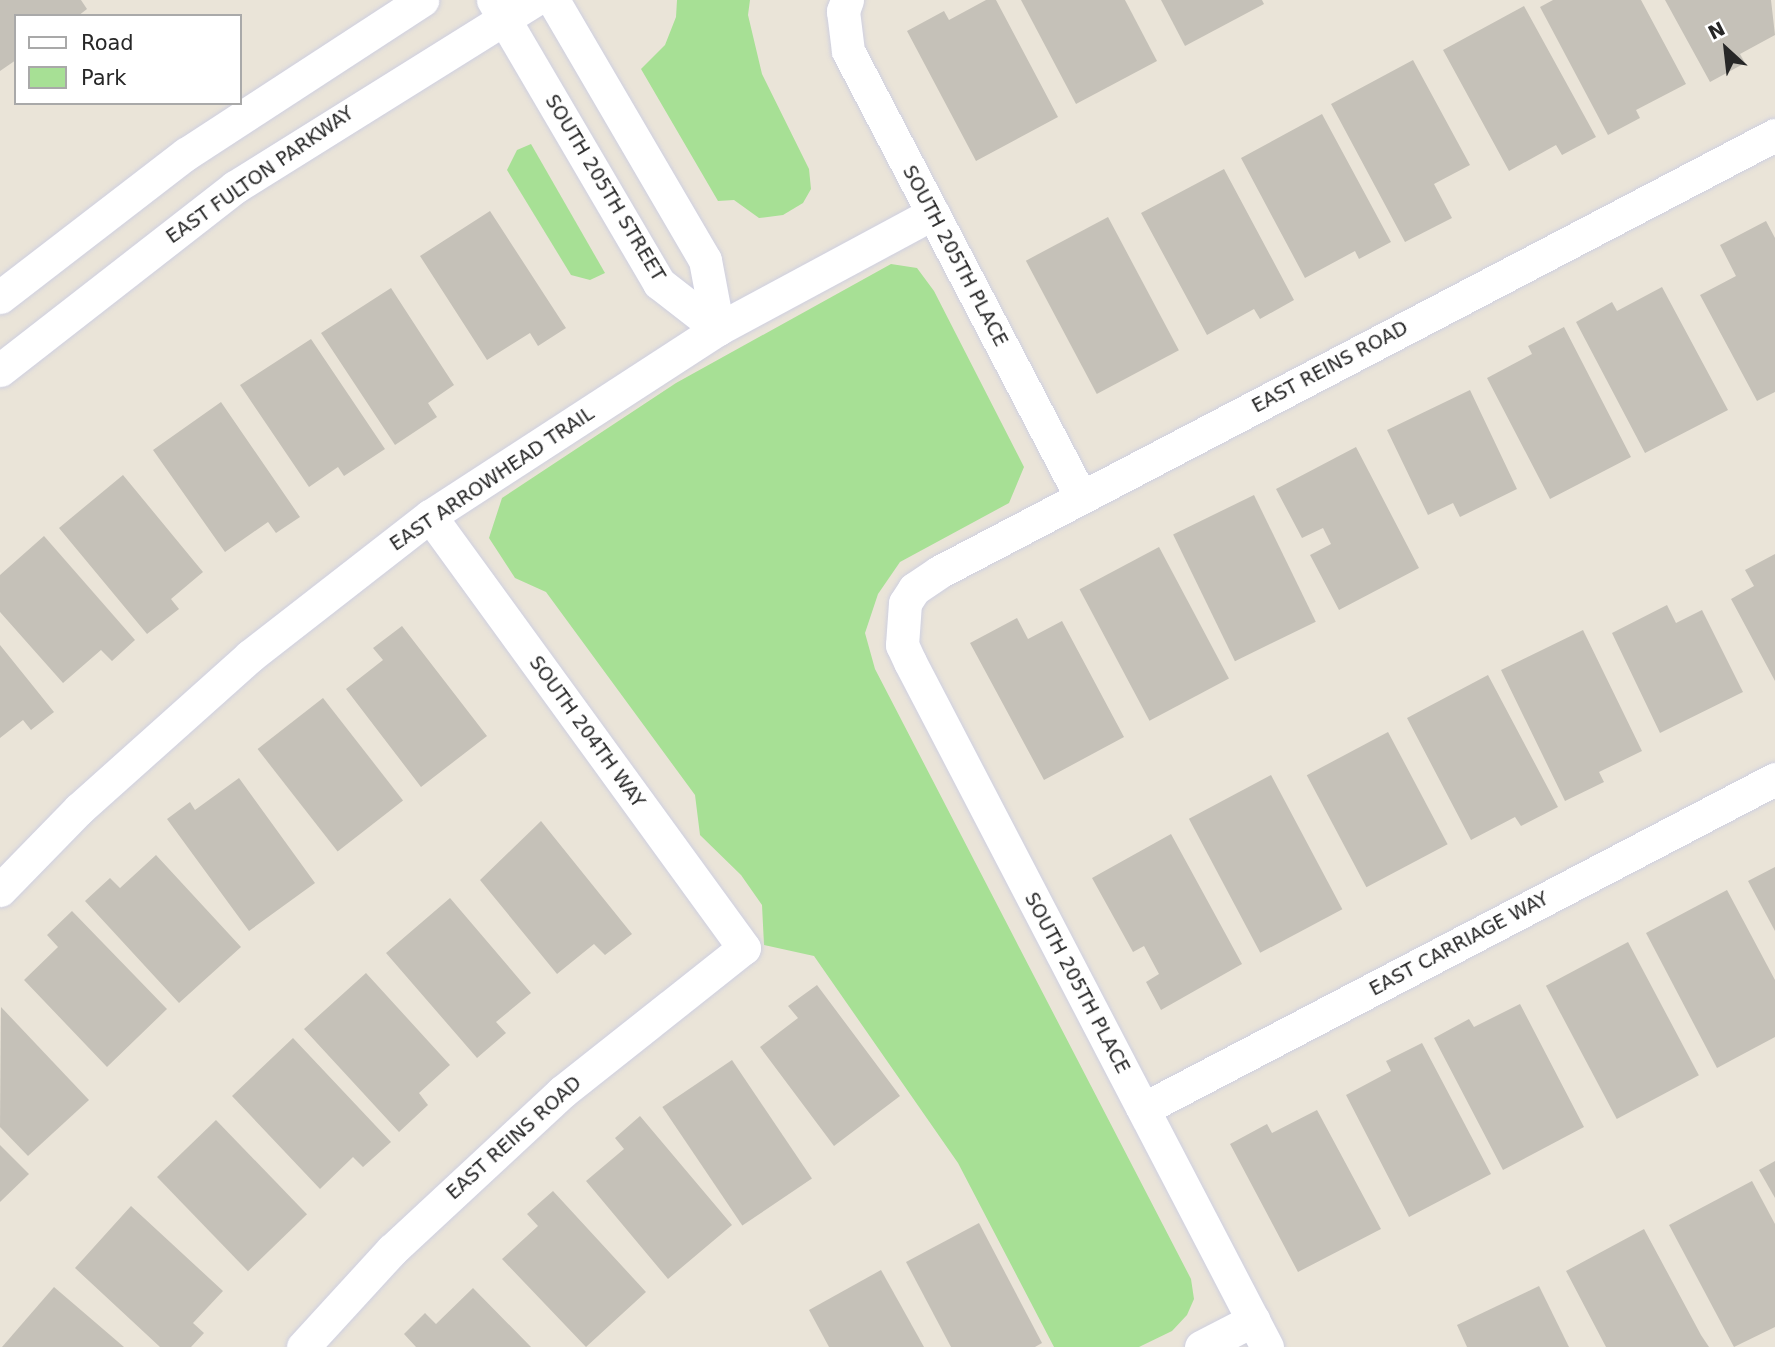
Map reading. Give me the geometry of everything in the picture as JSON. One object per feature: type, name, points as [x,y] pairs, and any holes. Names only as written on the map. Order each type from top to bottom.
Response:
[{"type":"street","points":[[0,297],[186,154],[422,0]]},
{"type":"street","name":"EAST FULTON PARKWAY","points":[[0,370],[235,187],[498,8],[534,0]]},
{"type":"street","points":[[553,0],[705,260],[718,329]]},
{"type":"street","name":"SOUTH 205TH PLACE","points":[[845,5],[848,51],[1081,497]]},
{"type":"street","name":"SOUTH 205TH STREET","points":[[498,8],[659,283],[718,329]]},
{"type":"street","name":"EAST REINS ROAD","points":[[901,616],[914,589],[939,572],[1775,135]]},
{"type":"street","name":"EAST ARROWHEAD TRAIL","points":[[0,890],[79,809],[250,656],[430,516],[718,329],[933,213]]},
{"type":"street","name":"SOUTH 204TH WAY","points":[[430,516],[744,948]]},
{"type":"street","name":"SOUTH 205TH PLACE","points":[[901,616],[902,645],[910,663],[1260,1333]]},
{"type":"street","name":"EAST CARRIAGE WAY","points":[[1143,1109],[1775,779]]},
{"type":"street","name":"EAST REINS ROAD","points":[[303,1347],[391,1250],[562,1092],[744,948]]},
{"type":"street","points":[[1201,1347],[1260,1333]]},
{"type":"green space","points":[[677,0],[750,0],[748,15],[762,74],[809,169],[811,189],[803,203],[783,215],[759,218],[734,200],[718,201],[641,69],[665,45],[676,17]]},
{"type":"green space","points":[[531,144],[605,273],[590,280],[571,275],[507,170],[517,150]]},
{"type":"green space","points":[[891,264],[917,268],[934,291],[1024,467],[1009,503],[900,562],[878,594],[865,633],[875,669],[1191,1279],[1194,1299],[1187,1315],[1172,1331],[1139,1347],[1054,1347],[958,1163],[814,956],[764,945],[762,905],[741,875],[700,835],[695,795],[546,592],[515,578],[489,538],[502,498],[676,383]]},
{"type":"building","points":[[0,0],[81,0],[87,9],[81,14],[14,14],[14,61],[0,71]]},
{"type":"building","points":[[986,0],[996,0],[1058,117],[976,161],[907,31],[944,11],[949,20]]},
{"type":"building","points":[[1021,0],[1125,0],[1157,61],[1076,104]]},
{"type":"building","points":[[1161,0],[1262,0],[1264,4],[1185,46]]},
{"type":"building","points":[[1553,0],[1641,0],[1686,84],[1636,110],[1640,118],[1608,135],[1540,7]]},
{"type":"building","points":[[1665,0],[1771,0],[1775,35],[1740,54],[1745,63],[1710,82]]},
{"type":"building","points":[[1524,6],[1596,137],[1562,155],[1556,145],[1509,171],[1443,50]]},
{"type":"building","points":[[1413,60],[1470,165],[1434,184],[1452,218],[1405,242],[1331,104]]},
{"type":"building","points":[[1322,114],[1391,242],[1359,259],[1355,251],[1305,278],[1241,158]]},
{"type":"building","points":[[1224,169],[1294,300],[1260,319],[1254,309],[1207,335],[1141,213]]},
{"type":"building","points":[[490,211],[566,328],[538,346],[530,333],[487,360],[420,256]]},
{"type":"building","points":[[1108,217],[1179,350],[1097,394],[1026,261]]},
{"type":"building","points":[[1766,221],[1775,238],[1775,392],[1757,401],[1700,295],[1736,276],[1720,245]]},
{"type":"building","points":[[1662,287],[1728,410],[1645,453],[1576,322],[1612,302],[1617,311]]},
{"type":"building","points":[[391,288],[454,385],[428,403],[437,417],[395,445],[321,333]]},
{"type":"building","points":[[1564,327],[1631,457],[1550,499],[1487,378],[1532,354],[1528,346]]},
{"type":"building","points":[[311,339],[385,449],[344,476],[338,467],[309,487],[240,385]]},
{"type":"building","points":[[1470,390],[1517,489],[1460,517],[1453,503],[1428,515],[1387,430]]},
{"type":"building","points":[[221,402],[300,517],[276,533],[268,522],[225,552],[153,450]]},
{"type":"building","points":[[1356,447],[1419,568],[1339,610],[1310,555],[1331,544],[1323,528],[1302,538],[1276,489]]},
{"type":"building","points":[[123,475],[203,572],[171,599],[179,609],[147,634],[59,528]]},
{"type":"building","points":[[1254,495],[1316,622],[1235,661],[1173,534]]},
{"type":"building","points":[[44,536],[135,640],[112,661],[101,650],[63,683],[0,612],[0,575]]},
{"type":"building","points":[[1159,547],[1229,679],[1149,721],[1080,589]]},
{"type":"building","points":[[1775,554],[1775,681],[1731,599],[1754,586],[1745,570]]},
{"type":"building","points":[[1667,605],[1676,623],[1702,610],[1743,692],[1660,733],[1612,633]]},
{"type":"building","points":[[1017,618],[1028,639],[1062,621],[1124,737],[1044,780],[970,643]]},
{"type":"building","points":[[402,626],[487,736],[421,787],[346,689],[383,660],[373,648]]},
{"type":"building","points":[[1583,630],[1642,751],[1599,772],[1604,782],[1565,801],[1501,670]]},
{"type":"building","points":[[0,645],[54,712],[31,730],[23,720],[0,738]]},
{"type":"building","points":[[1488,675],[1558,807],[1521,826],[1515,817],[1471,840],[1407,718]]},
{"type":"building","points":[[323,698],[403,800],[338,852],[258,749]]},
{"type":"building","points":[[1388,732],[1448,844],[1366,887],[1307,775]]},
{"type":"building","points":[[1271,775],[1342,909],[1260,953],[1189,819]]},
{"type":"building","points":[[239,778],[315,883],[249,931],[167,819],[190,802],[195,810]]},
{"type":"building","points":[[541,821],[632,934],[605,955],[594,944],[557,974],[480,880]]},
{"type":"building","points":[[1171,834],[1242,964],[1161,1010],[1146,982],[1159,974],[1144,946],[1133,952],[1092,878]]},
{"type":"building","points":[[156,855],[241,947],[179,1003],[85,901],[110,878],[120,888]]},
{"type":"building","points":[[1775,867],[1775,931],[1748,881]]},
{"type":"building","points":[[1727,890],[1775,980],[1775,1037],[1717,1068],[1646,933]]},
{"type":"building","points":[[450,898],[531,993],[496,1022],[506,1033],[477,1058],[386,953]]},
{"type":"building","points":[[72,911],[167,1009],[107,1067],[24,980],[58,947],[47,935]]},
{"type":"building","points":[[1628,942],[1699,1075],[1617,1119],[1546,986]]},
{"type":"building","points":[[366,973],[450,1065],[419,1093],[428,1105],[399,1132],[304,1029]]},
{"type":"building","points":[[817,985],[900,1096],[834,1146],[760,1047],[798,1018],[788,1006]]},
{"type":"building","points":[[1520,1004],[1584,1127],[1503,1170],[1434,1038],[1469,1019],[1474,1027]]},
{"type":"building","points":[[1,1007],[89,1100],[28,1156],[0,1127]]},
{"type":"building","points":[[293,1038],[391,1142],[363,1167],[353,1157],[320,1189],[232,1096]]},
{"type":"building","points":[[1422,1043],[1491,1174],[1409,1217],[1346,1095],[1391,1071],[1386,1061]]},
{"type":"building","points":[[732,1060],[812,1179],[742,1226],[662,1107]]},
{"type":"building","points":[[1317,1110],[1381,1229],[1298,1272],[1230,1144],[1267,1124],[1272,1133]]},
{"type":"building","points":[[640,1116],[732,1225],[668,1279],[586,1181],[624,1149],[615,1138]]},
{"type":"building","points":[[216,1120],[307,1214],[248,1271],[157,1177]]},
{"type":"building","points":[[0,1145],[29,1174],[0,1202]]},
{"type":"building","points":[[1775,1161],[1775,1198],[1759,1170]]},
{"type":"building","points":[[1752,1181],[1775,1224],[1775,1327],[1734,1347],[1669,1225]]},
{"type":"building","points":[[553,1191],[646,1292],[586,1347],[502,1259],[538,1226],[527,1214]]},
{"type":"building","points":[[131,1206],[223,1291],[193,1323],[204,1333],[191,1347],[160,1347],[75,1268]]},
{"type":"building","points":[[979,1223],[1042,1343],[1035,1347],[951,1347],[906,1262]]},
{"type":"building","points":[[1644,1229],[1709,1347],[1606,1347],[1566,1271]]},
{"type":"building","points":[[881,1270],[924,1347],[829,1347],[809,1310]]},
{"type":"building","points":[[1539,1286],[1569,1347],[1467,1347],[1457,1325]]},
{"type":"building","points":[[54,1287],[124,1347],[2,1347]]},
{"type":"building","points":[[473,1288],[531,1347],[416,1347],[404,1334],[425,1313],[436,1324]]}]
